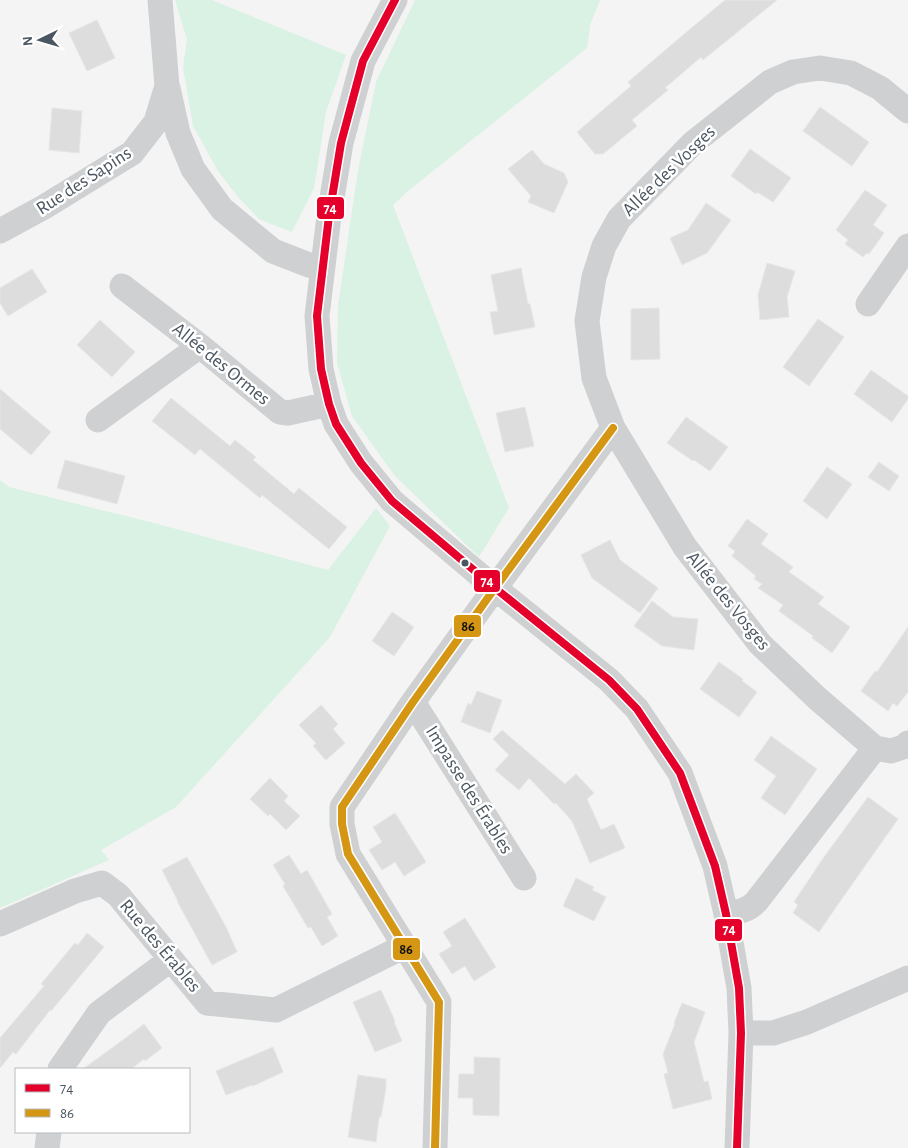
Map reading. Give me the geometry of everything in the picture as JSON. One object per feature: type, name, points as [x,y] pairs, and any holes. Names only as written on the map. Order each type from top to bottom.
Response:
[{"type":"street","name":"Rue des Sapins","points":[[0,231],[44,208],[132,153],[156,122],[167,86],[160,0]]},
{"type":"street","points":[[395,0],[363,61],[341,143],[329,216],[317,316],[321,369],[329,404],[336,424],[361,463],[392,501],[495,588],[610,680],[637,709],[680,773],[715,866],[740,988],[741,1033],[736,1148]]},
{"type":"street","name":"Allée des Vosges","points":[[875,748],[818,699],[760,644],[685,547],[613,428],[594,378],[587,321],[594,277],[604,246],[619,219],[693,143],[770,82],[792,72],[820,68],[851,74],[880,88],[908,111]]},
{"type":"street","points":[[167,86],[178,134],[193,169],[222,209],[274,251],[309,265],[322,268]]},
{"type":"street","points":[[868,304],[908,246]]},
{"type":"street","name":"Allée des Ormes","points":[[122,286],[200,346],[280,412],[288,413],[329,404]]},
{"type":"street","points":[[98,420],[200,346]]},
{"type":"street","points":[[435,1148],[439,1002],[348,854],[342,824],[342,807],[413,702],[613,428]]},
{"type":"street","name":"Impasse des Érables","points":[[413,702],[524,878]]},
{"type":"street","points":[[726,914],[743,911],[756,902],[875,748],[891,752],[906,746],[908,743]]},
{"type":"street","name":"Rue des Érables","points":[[0,924],[75,891],[102,883],[118,895],[207,1003],[276,1010],[405,946]]},
{"type":"street","points":[[61,1068],[99,1013],[170,960]]},
{"type":"street","points":[[741,1033],[773,1032],[807,1022],[908,978]]},
{"type":"street","points":[[46,1148],[49,1133]]},
{"type":"green space","points":[[175,0],[212,0],[346,55],[326,112],[314,188],[292,232],[259,219],[238,197],[218,171],[193,126],[183,67],[187,40]]},
{"type":"green space","points":[[415,0],[600,0],[590,25],[587,48],[393,205],[509,508],[479,557],[395,476],[352,416],[337,363],[338,306],[358,170],[376,82]]},
{"type":"green space","points":[[0,480],[9,487],[154,523],[328,570],[376,508],[390,526],[330,637],[176,807],[101,850],[109,860],[0,908]]},
{"type":"building","points":[[725,0],[777,0],[703,60],[701,57],[665,88],[668,90],[632,120],[637,126],[603,154],[595,154],[577,132],[631,86],[628,82]]},
{"type":"building","points":[[97,20],[115,58],[87,71],[69,33]]},
{"type":"building","points":[[820,107],[869,142],[852,166],[803,131]]},
{"type":"building","points":[[52,108],[82,111],[79,153],[49,150]]},
{"type":"building","points":[[750,149],[791,178],[773,202],[757,192],[756,194],[731,176]]},
{"type":"building","points":[[532,150],[544,164],[564,173],[568,182],[554,213],[528,202],[531,196],[508,169]]},
{"type":"building","points":[[865,190],[887,205],[873,225],[884,233],[869,254],[867,253],[863,257],[845,244],[848,240],[836,230]]},
{"type":"building","points":[[706,203],[731,220],[707,253],[682,265],[670,238],[688,230]]},
{"type":"building","points":[[767,263],[795,271],[787,297],[789,317],[760,320],[758,295]]},
{"type":"building","points":[[521,268],[528,304],[530,304],[535,327],[494,335],[490,312],[498,311],[491,275]]},
{"type":"building","points":[[32,269],[47,292],[8,316],[0,303],[0,288]]},
{"type":"building","points":[[659,308],[660,359],[631,360],[631,309]]},
{"type":"building","points":[[818,319],[844,337],[809,386],[783,367]]},
{"type":"building","points":[[100,320],[135,352],[112,377],[77,345]]},
{"type":"building","points":[[871,370],[908,396],[908,399],[892,422],[854,394]]},
{"type":"building","points":[[0,389],[51,432],[31,455],[0,429]]},
{"type":"building","points":[[171,398],[230,446],[235,440],[256,457],[253,460],[294,494],[299,488],[347,527],[329,549],[262,495],[260,498],[200,449],[195,455],[152,421]]},
{"type":"building","points":[[525,407],[534,446],[505,452],[496,413]]},
{"type":"building","points":[[686,417],[728,447],[710,471],[667,443]]},
{"type":"building","points":[[65,460],[125,476],[117,504],[57,488]]},
{"type":"building","points":[[879,462],[899,476],[889,491],[868,477]]},
{"type":"building","points":[[827,467],[852,484],[827,519],[803,501]]},
{"type":"building","points":[[747,519],[768,534],[761,544],[793,567],[789,572],[824,597],[818,604],[850,627],[832,653],[812,638],[813,636],[779,611],[783,605],[758,588],[762,584],[754,579],[756,576],[732,556],[735,551],[728,546]]},
{"type":"building","points":[[610,540],[620,560],[658,588],[640,613],[592,578],[581,555]]},
{"type":"building","points":[[652,601],[673,617],[698,619],[694,650],[662,646],[634,626]]},
{"type":"building","points":[[392,612],[414,627],[394,656],[372,641]]},
{"type":"building","points":[[908,627],[908,692],[897,706],[893,703],[888,711],[861,691],[875,671],[877,672]]},
{"type":"building","points":[[719,662],[743,679],[742,681],[757,692],[739,717],[700,689]]},
{"type":"building","points":[[477,691],[502,700],[490,733],[461,722],[468,703],[471,705]]},
{"type":"building","points":[[321,705],[338,724],[333,729],[345,743],[326,760],[313,746],[316,743],[299,725]]},
{"type":"building","points":[[502,730],[565,784],[576,774],[594,793],[587,799],[601,830],[614,824],[625,848],[590,863],[572,821],[556,803],[554,804],[529,778],[519,790],[495,770],[509,755],[493,739]]},
{"type":"building","points":[[771,736],[817,769],[785,815],[761,798],[776,776],[754,760]]},
{"type":"building","points":[[270,778],[288,796],[284,801],[300,816],[286,830],[270,814],[268,816],[250,799]]},
{"type":"building","points":[[868,797],[898,819],[819,932],[793,913],[798,905],[794,902]]},
{"type":"building","points":[[395,813],[426,862],[404,876],[395,862],[382,870],[369,850],[382,842],[373,827]]},
{"type":"building","points":[[289,855],[301,874],[307,870],[332,914],[327,917],[338,936],[322,946],[311,927],[308,928],[273,865]]},
{"type":"building","points":[[187,857],[226,927],[237,952],[212,965],[162,870]]},
{"type":"building","points":[[576,878],[594,887],[592,890],[606,897],[594,921],[563,906]]},
{"type":"building","points":[[465,918],[496,967],[474,981],[465,966],[452,974],[439,954],[452,946],[443,932]]},
{"type":"building","points":[[87,933],[104,947],[50,1010],[16,1054],[13,1052],[0,1068],[0,1038],[44,986],[41,984],[75,943],[78,945]]},
{"type":"building","points":[[381,990],[402,1041],[375,1052],[353,1002]]},
{"type":"building","points":[[682,1003],[705,1012],[694,1042],[704,1082],[708,1081],[712,1099],[673,1109],[664,1074],[668,1073],[663,1054]]},
{"type":"building","points":[[144,1024],[162,1048],[132,1068],[84,1068]]},
{"type":"building","points":[[273,1047],[283,1072],[253,1086],[226,1095],[216,1071]]},
{"type":"building","points":[[474,1057],[500,1058],[499,1116],[473,1115],[473,1098],[458,1098],[459,1074],[474,1074]]},
{"type":"building","points":[[358,1075],[386,1079],[376,1142],[348,1137]]},
{"type":"transit line","name":"74","points":[[395,0],[363,61],[341,143],[329,216],[317,316],[321,369],[329,404],[336,424],[361,463],[392,501],[495,588],[609,680],[637,709],[680,773],[715,866],[726,914],[739,988],[741,1033],[737,1148]]},
{"type":"transit line","name":"86","points":[[435,1148],[439,1002],[348,854],[342,824],[342,807],[413,702],[613,428]]}]
